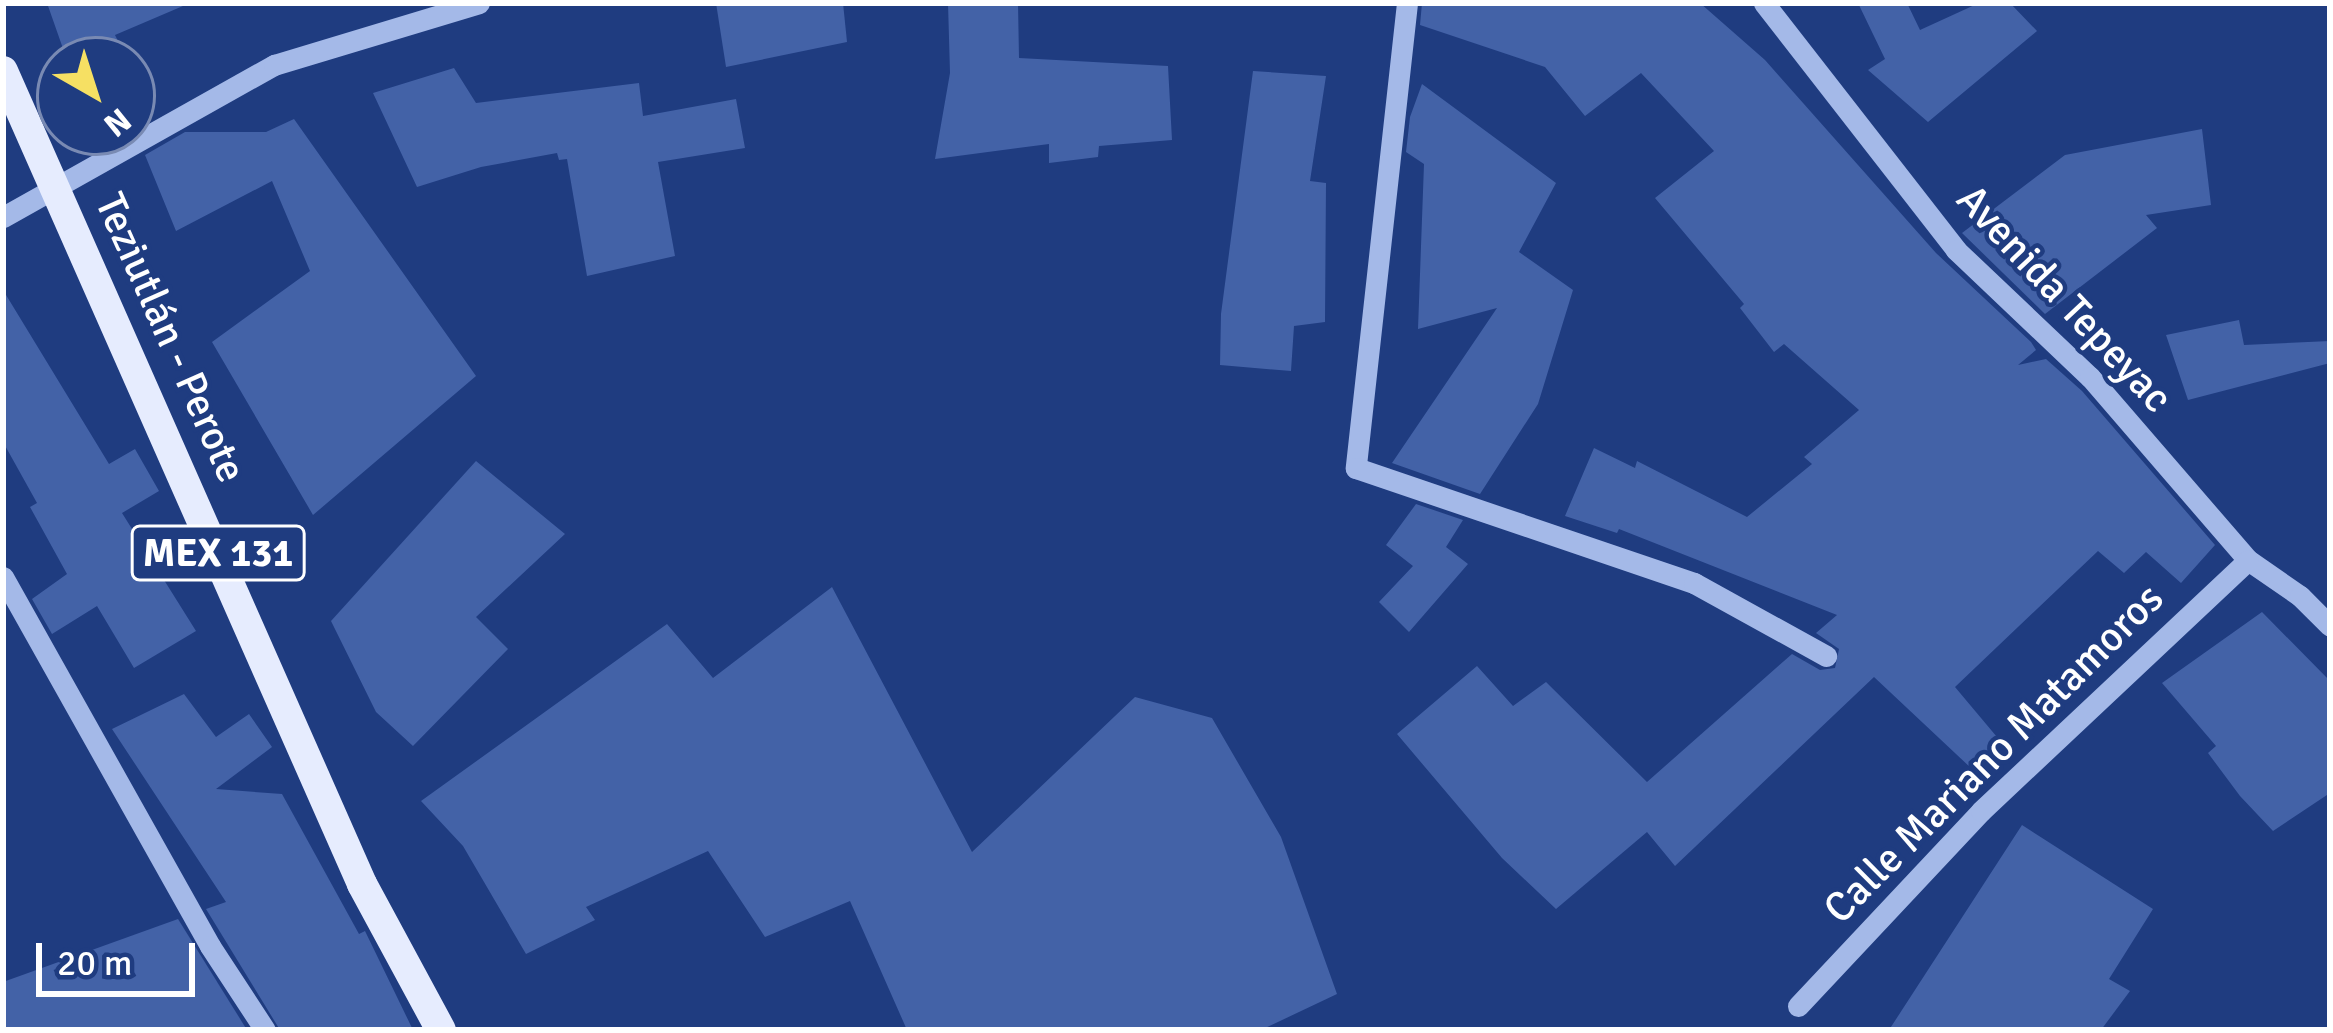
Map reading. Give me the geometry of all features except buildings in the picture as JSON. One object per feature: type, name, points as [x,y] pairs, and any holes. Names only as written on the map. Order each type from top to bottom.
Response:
[{"type":"main road","name":"Teziutlán - Perote","points":[[3,71],[59,188],[362,884],[441,1030]]},
{"type":"street","points":[[3,218],[274,65],[479,3]]},
{"type":"street","points":[[1407,3],[1356,468],[1694,584],[1826,656]]},
{"type":"street","name":"Avenida Tepeyac","points":[[1764,3],[1956,250],[2090,377],[2248,560],[2300,596],[2330,626]]},
{"type":"street","name":"Calle Mariano Matamoros","points":[[1798,1006],[1981,811],[2248,560]]},
{"type":"street","points":[[3,577],[210,946],[266,1030]]}]
